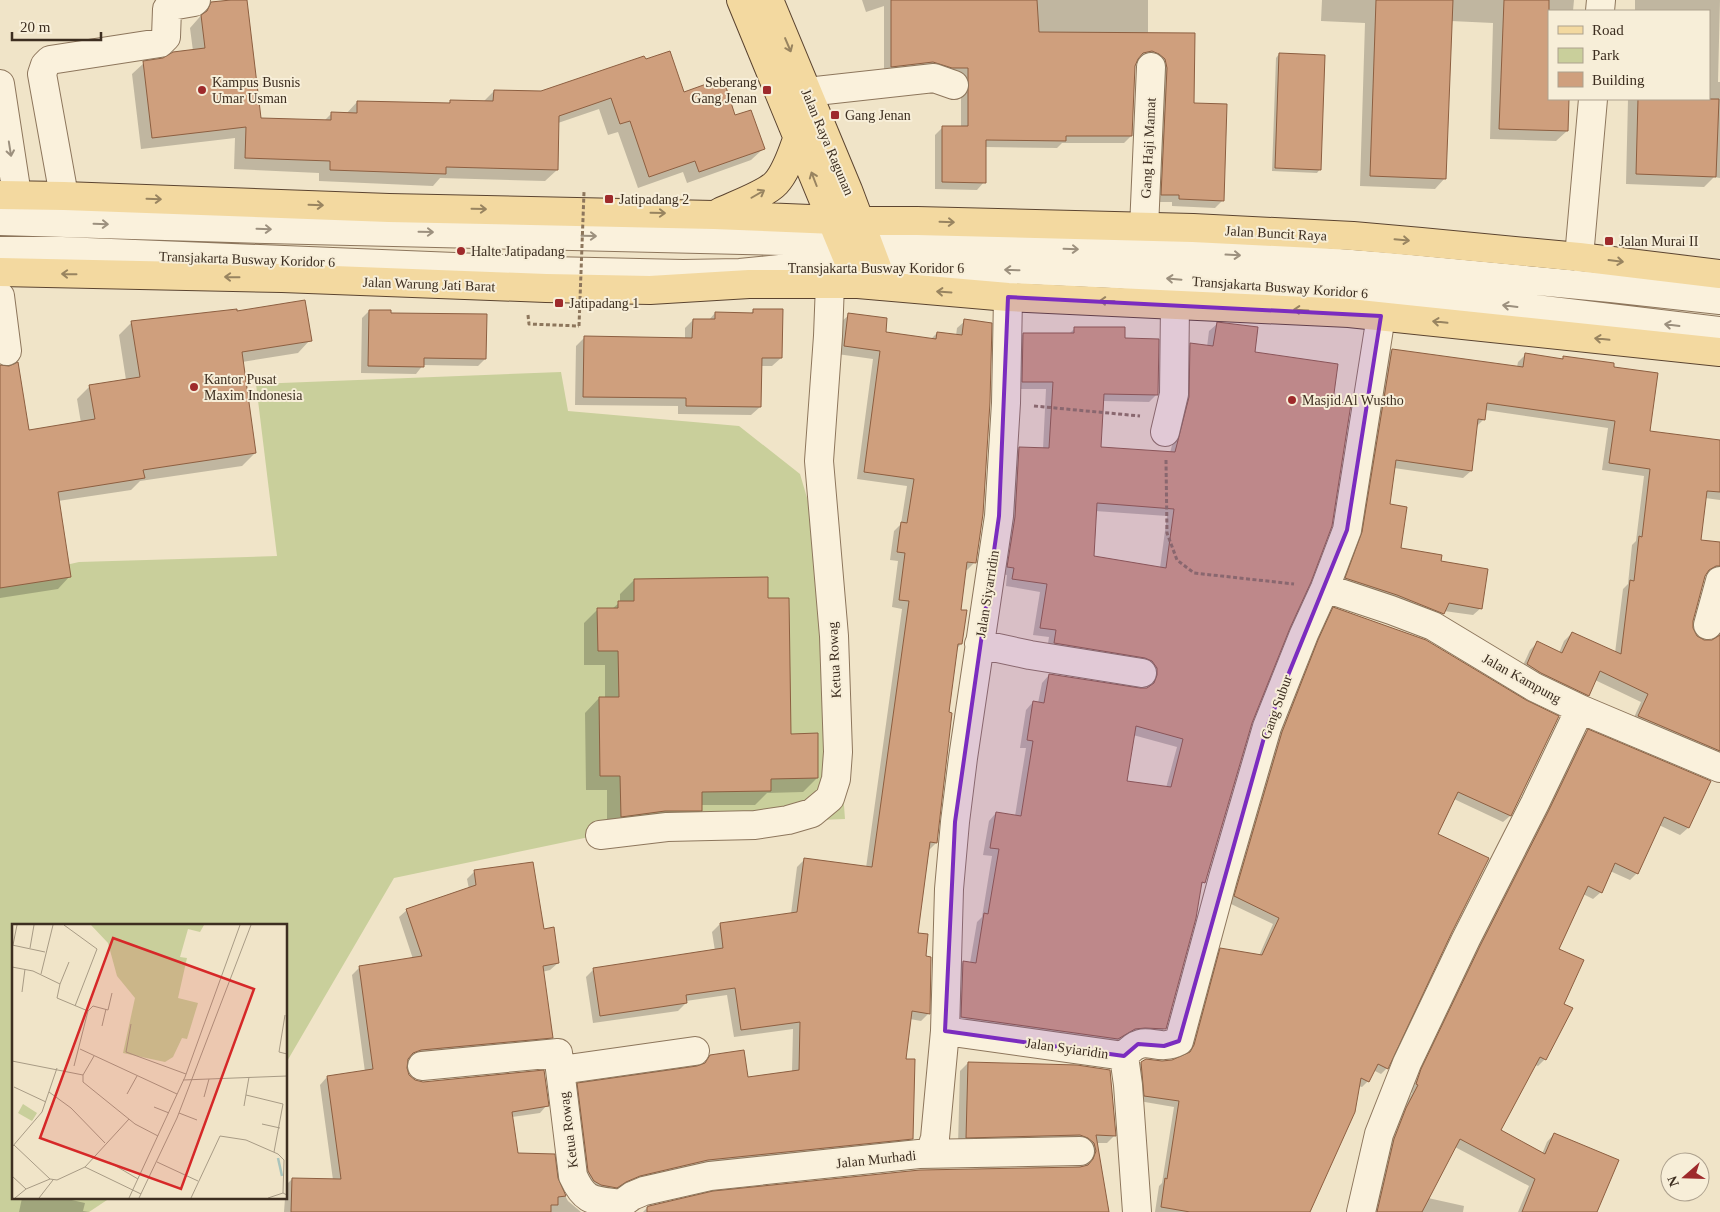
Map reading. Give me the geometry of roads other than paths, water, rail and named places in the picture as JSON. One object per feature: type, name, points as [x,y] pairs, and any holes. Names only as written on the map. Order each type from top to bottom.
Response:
[{"type":"main road","name":"Jalan Raya Ragunan","points":[[741,0],[798,137],[855,257]]},
{"type":"main road","name":"Jalan Raya Ragunan","points":[[769,0],[838,165],[855,257]]},
{"type":"main road","points":[[714,214],[754,197],[776,184],[786,167],[798,137]]},
{"type":"main road","points":[[838,165],[873,204],[898,221]]},
{"type":"main road","points":[[9,195],[390,208],[714,214],[855,257],[1008,297],[1176,304],[1350,302],[1381,316],[1720,352]]},
{"type":"main road","name":"Jalan Buncit Raya","points":[[855,257],[898,221],[1193,228],[1353,236],[1579,256],[1720,274]]},
{"type":"main road","name":"Jalan Warung Jati Barat","points":[[0,272],[282,278],[650,290],[749,284],[855,257]]},
{"type":"street","points":[[64,196],[42,74],[45,65],[50,60],[160,44],[166,37],[167,9],[171,6],[196,0]]},
{"type":"street","name":"Gang Haji Mamat","points":[[1144,228],[1151,68]]},
{"type":"street","points":[[807,92],[934,78],[954,85]]},
{"type":"street","points":[[0,84],[9,195]]},
{"type":"street","points":[[1579,256],[1593,100]]},
{"type":"street","name":"Transjakarta Busway Koridor 6","points":[[0,221],[276,229],[855,257],[1236,255],[1353,264],[1720,300]]},
{"type":"street","points":[[1350,302],[1353,236]]},
{"type":"street","name":"Transjakarta Busway Koridor 6","points":[[0,251],[62,251],[550,271],[673,274],[740,273],[808,266],[855,257],[906,265],[1112,274],[1350,302],[1443,298],[1720,331]]},
{"type":"street","name":"Ketua Rowag","points":[[600,835],[651,828],[755,825],[788,820],[812,813],[830,798],[836,779],[838,752],[834,636],[819,460],[828,336],[855,257]]},
{"type":"street","points":[[0,296],[7,351]]},
{"type":"street","name":"Jalan Siyarridin","points":[[949,889],[955,822],[979,644],[999,516],[1006,403],[1008,297]]},
{"type":"street","points":[[1164,432],[1174,394],[1176,304]]},
{"type":"street","name":"Gang Subur","points":[[1124,1056],[1132,1047],[1138,1044],[1164,1046],[1179,1041],[1223,878],[1268,728],[1347,530],[1381,316]]},
{"type":"street","points":[[1708,625],[1720,581]]},
{"type":"street","name":"Jalan Kampung","points":[[1325,588],[1433,626],[1534,687],[1580,709],[1720,768]]},
{"type":"street","points":[[979,644],[1030,655],[1142,672]]},
{"type":"street","points":[[1360,1212],[1379,1134],[1407,1063],[1580,709]]},
{"type":"street","name":"Jalan Murhadi","points":[[620,1208],[632,1196],[644,1190],[710,1176],[930,1154],[935,1138],[945,1031],[949,889]]},
{"type":"street","name":"Jalan Syiaridin","points":[[945,1031],[1124,1056],[1137,1212]]},
{"type":"street","points":[[422,1066],[560,1062],[695,1052]]},
{"type":"street","name":"Ketua Rowag","points":[[560,1062],[574,1176],[580,1190],[592,1200],[620,1208]]},
{"type":"street","points":[[930,1154],[1080,1151]]},
{"type":"place","name":"Kampus Busnis Umar Usman","points":[[202,90]]},
{"type":"place","name":"Seberang Gang Jenan","points":[[767,90]]},
{"type":"place","name":"Gang Jenan","points":[[835,115]]},
{"type":"place","name":"Jatipadang 2","points":[[609,199]]},
{"type":"place","name":"Jalan Murai II","points":[[1609,241]]},
{"type":"place","name":"Halte Jatipadang","points":[[461,251]]},
{"type":"place","name":"Jatipadang 1","points":[[559,303]]},
{"type":"place","name":"Kantor Pusat Maxim Indonesia","points":[[194,387]]},
{"type":"place","name":"Masjid Al Wustho","points":[[1292,400]]}]
